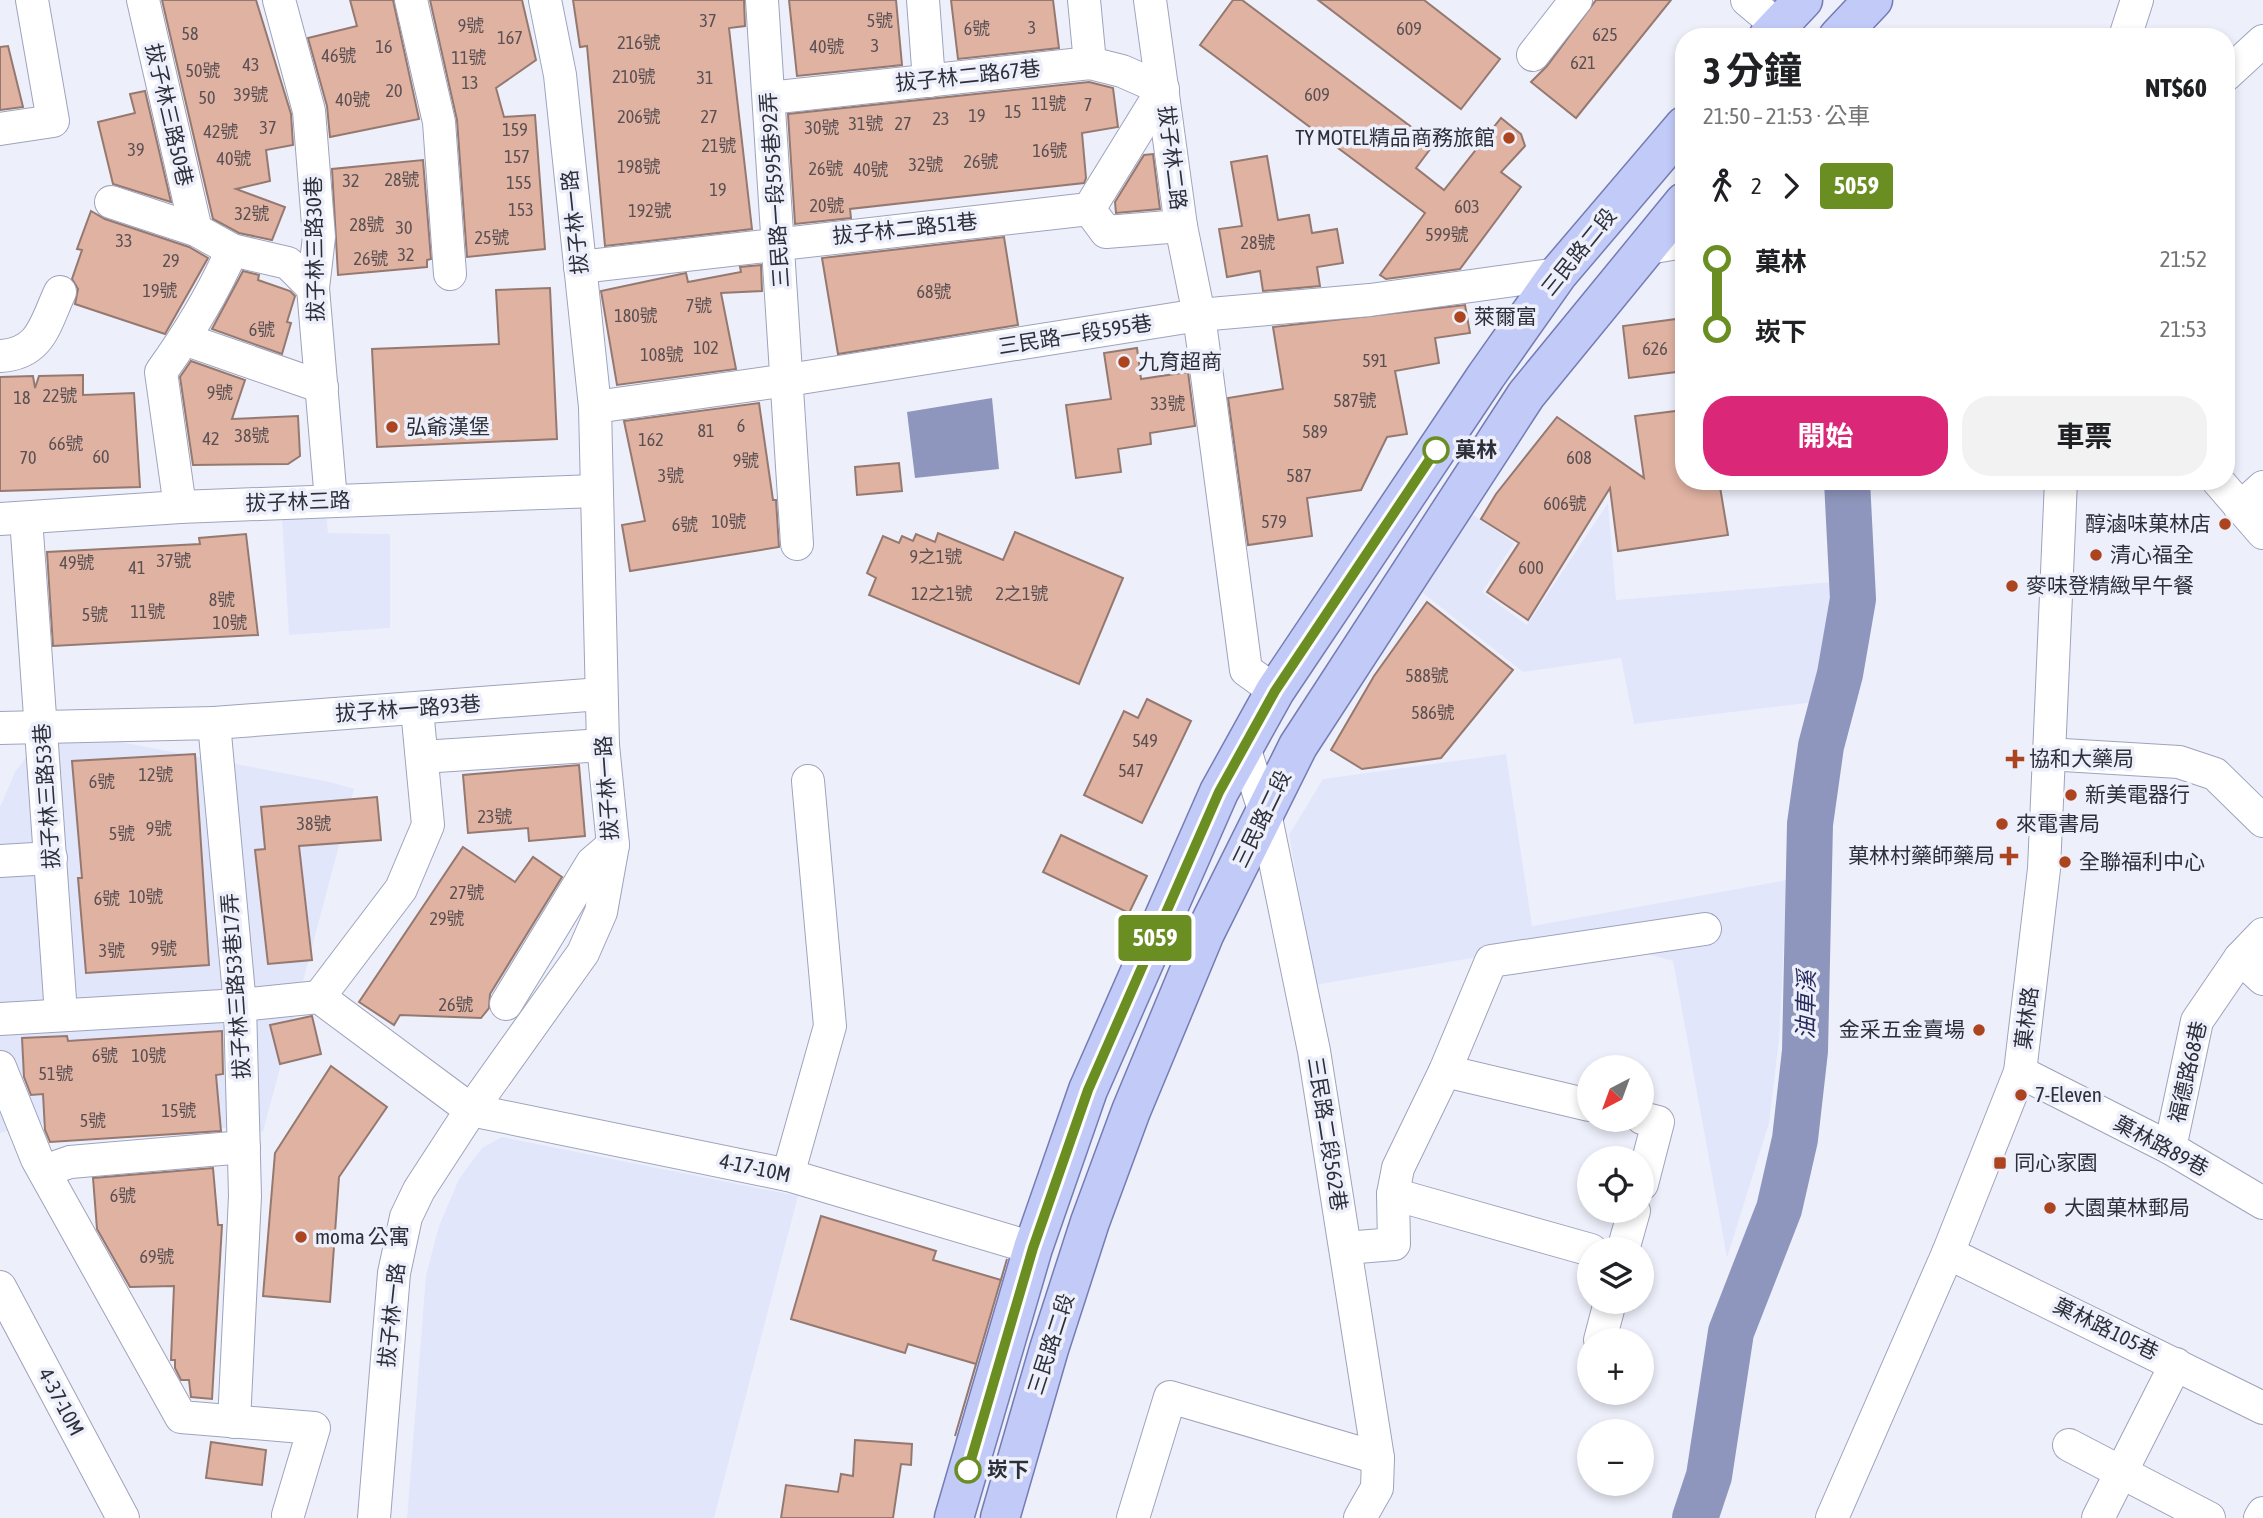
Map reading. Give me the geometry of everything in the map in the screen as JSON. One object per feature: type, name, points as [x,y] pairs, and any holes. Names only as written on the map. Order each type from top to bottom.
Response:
[{"type":"main road","points":[[1847,28],[1873,0]]},
{"type":"main road","name":"三民路二段","points":[[954,1518],[1033,1248],[1088,1090],[1219,792],[1275,691],[1558,274],[1675,137]]},
{"type":"main road","name":"三民路二段","points":[[1000,1518],[1049,1349],[1090,1222],[1127,1123],[1205,933],[1298,746],[1526,395],[1642,249],[1675,212]]},
{"type":"street","points":[[0,129],[53,121],[32,0]]},
{"type":"street","name":"拔子林三路50巷","points":[[143,0],[196,230]]},
{"type":"street","name":"拔子林三路30巷","points":[[279,0],[309,111],[319,237],[313,288],[331,501]]},
{"type":"street","points":[[411,0],[439,122],[450,274]]},
{"type":"street","name":"拔子林一路","points":[[374,1518],[394,1273],[406,1217],[418,1190],[471,1110],[583,953],[601,912],[613,845],[603,746],[595,407],[560,75],[545,0]]},
{"type":"street","name":"三民路一段595巷92弄","points":[[762,0],[797,544]]},
{"type":"street","points":[[923,0],[929,81]]},
{"type":"street","points":[[1084,0],[1090,63]]},
{"type":"street","name":"拔子林二路","points":[[1150,0],[1181,226],[1199,315],[1246,670],[1275,691]]},
{"type":"street","points":[[1533,55],[1576,0]]},
{"type":"street","points":[[1747,0],[1783,21]]},
{"type":"street","points":[[2235,67],[2263,41]]},
{"type":"street","name":"拔子林二路67巷","points":[[769,98],[1090,63],[1122,71],[1163,89]]},
{"type":"street","points":[[1163,89],[1089,209],[1106,232],[1181,226]]},
{"type":"street","points":[[111,202],[196,230],[232,250],[288,263],[313,288]]},
{"type":"street","name":"拔子林二路51巷","points":[[580,267],[1089,209]]},
{"type":"street","points":[[1642,249],[1675,244]]},
{"type":"street","points":[[180,507],[161,372],[219,281],[232,250]]},
{"type":"street","name":"三民路一段595巷","points":[[595,407],[788,380],[1199,315],[1370,300],[1558,274]]},
{"type":"street","points":[[0,356],[17,355],[35,344],[60,292]]},
{"type":"street","points":[[184,339],[321,387]]},
{"type":"street","points":[[2235,489],[2251,497],[2263,533]]},
{"type":"street","name":"菓林路","points":[[1832,1518],[1948,1253],[2020,1072],[2044,869],[2061,490]]},
{"type":"street","name":"拔子林三路","points":[[13,519],[180,507],[595,491]]},
{"type":"street","name":"拔子林三路53巷","points":[[13,519],[43,726],[61,1014]]},
{"type":"street","name":"拔子林一路93巷","points":[[214,723],[601,694]]},
{"type":"street","points":[[319,996],[401,889],[428,825],[417,709]]},
{"type":"street","points":[[0,728],[214,723]]},
{"type":"street","name":"拔子林三路53巷17弄","points":[[214,723],[240,1005],[246,1196],[234,1422]]},
{"type":"street","points":[[422,757],[603,746]]},
{"type":"street","name":"三民路二段562巷","points":[[1244,747],[1265,813],[1314,1051],[1346,1248],[1377,1458],[1377,1488],[1360,1518]]},
{"type":"street","points":[[2047,754],[2179,762],[2214,774],[2263,821]]},
{"type":"street","points":[[788,1175],[830,1026],[808,781]]},
{"type":"street","points":[[506,1004],[592,863],[613,845]]},
{"type":"street","points":[[0,861],[51,858]]},
{"type":"street","points":[[1346,1248],[1394,1244],[1393,1194],[1398,1168],[1445,1071],[1491,961],[1705,929]]},
{"type":"street","name":"福德路68巷","points":[[2170,1148],[2197,1021],[2252,968],[2263,934]]},
{"type":"street","points":[[0,1020],[61,1014],[240,1005],[319,996],[471,1110]]},
{"type":"street","points":[[0,1067],[44,1171],[181,1417],[314,1428],[288,1515]]},
{"type":"street","points":[[1445,1071],[1577,1102]]},
{"type":"street","name":"菓林路89巷","points":[[2020,1072],[2170,1148],[2263,1203]]},
{"type":"street","name":"4-17-10M","points":[[471,1110],[788,1175],[1033,1248]]},
{"type":"street","points":[[1652,1146],[1658,1122],[1654,1121]]},
{"type":"street","points":[[44,1171],[70,1162],[244,1147]]},
{"type":"street","points":[[1393,1194],[1577,1246]]},
{"type":"street","name":"菓林路105巷","points":[[1948,1253],[2263,1408]]},
{"type":"street","name":"4-37-10M","points":[[0,1287],[9,1323],[122,1518]]},
{"type":"street","points":[[2098,1518],[2176,1364]]},
{"type":"street","points":[[1133,1518],[1170,1397],[1377,1458]]},
{"type":"street","points":[[2069,1445],[2209,1518]]},
{"type":"street","points":[[2260,1518],[2263,1513]]},
{"type":"shaded area","points":[[325,503],[328,533],[390,534],[390,628],[289,635],[282,517]]},
{"type":"shaded area","points":[[1608,503],[1616,600],[1833,582],[1832,630],[1815,702],[1634,724],[1621,658],[1523,672],[1419,590],[1462,507],[1514,543],[1482,592],[1527,625]]},
{"type":"shaded area","points":[[58,730],[330,782],[354,789],[263,1132],[84,1114],[0,1133],[0,807],[15,772],[38,741]]},
{"type":"shaded area","points":[[1506,754],[1532,926],[1787,880],[1779,1040],[1769,1123],[1727,1258],[1673,961],[1589,938],[1315,985],[1289,835],[1323,779]]},
{"type":"shaded area","points":[[502,1137],[798,1196],[714,1518],[407,1518],[426,1275],[439,1226],[459,1179],[482,1148]]},
{"type":"water","points":[[992,398],[999,469],[915,478],[907,412]]},
{"type":"building","points":[[162,0],[256,0],[291,114],[293,145],[266,150],[270,181],[236,189],[285,207],[272,240],[239,233],[213,219]]},
{"type":"building","points":[[350,0],[393,0],[419,119],[330,137],[327,106],[308,38],[357,26]]},
{"type":"building","points":[[430,0],[522,0],[536,60],[496,88],[504,117],[535,115],[545,249],[467,257],[457,120]]},
{"type":"building","points":[[573,0],[744,0],[745,26],[729,28],[752,229],[605,246],[587,46],[580,47]]},
{"type":"building","points":[[789,0],[896,0],[902,65],[797,76]]},
{"type":"building","points":[[951,0],[1053,0],[1059,48],[958,59]]},
{"type":"building","points":[[1233,0],[1242,0],[1434,144],[1416,168],[1444,190],[1501,118],[1521,134],[1525,146],[1501,172],[1521,187],[1460,269],[1386,279],[1380,275],[1425,213],[1200,45]]},
{"type":"building","points":[[1318,0],[1424,0],[1500,59],[1461,109]]},
{"type":"building","points":[[1596,0],[1671,0],[1576,118],[1531,82],[1547,66]]},
{"type":"building","points":[[8,46],[23,107],[0,110],[0,47]]},
{"type":"building","points":[[1089,82],[1113,88],[1118,127],[1082,133],[1086,178],[1084,183],[850,209],[851,218],[795,224],[788,114]]},
{"type":"building","points":[[145,91],[171,202],[113,184],[98,122],[135,113],[130,94]]},
{"type":"building","points":[[1153,154],[1160,209],[1116,213],[1115,202],[1144,155]]},
{"type":"building","points":[[1267,156],[1278,220],[1309,215],[1312,233],[1337,229],[1343,263],[1317,267],[1320,286],[1263,291],[1260,271],[1227,277],[1219,229],[1242,226],[1231,162]]},
{"type":"building","points":[[423,160],[431,259],[427,260],[427,267],[338,275],[332,169]]},
{"type":"building","points":[[91,211],[105,219],[189,247],[208,258],[165,334],[75,304],[78,289],[72,279],[82,250],[77,249]]},
{"type":"building","points":[[1004,237],[1018,325],[838,354],[822,258]]},
{"type":"building","points":[[761,265],[762,291],[721,293],[736,369],[617,385],[601,291],[686,273],[688,282],[741,272],[740,267]]},
{"type":"building","points":[[243,271],[259,275],[258,280],[290,291],[295,296],[287,322],[291,323],[282,354],[212,329]]},
{"type":"building","points":[[550,288],[557,439],[377,447],[372,349],[499,344],[496,290]]},
{"type":"building","points":[[1465,305],[1470,333],[1435,338],[1439,363],[1395,371],[1407,434],[1387,437],[1361,490],[1307,498],[1312,536],[1248,545],[1228,398],[1283,389],[1273,327]]},
{"type":"building","points":[[1675,319],[1675,372],[1629,378],[1623,326]]},
{"type":"building","points":[[1137,348],[1141,379],[1188,372],[1195,426],[1150,433],[1151,444],[1118,449],[1121,472],[1076,478],[1066,405],[1111,399],[1104,353]]},
{"type":"building","points":[[191,361],[245,380],[232,419],[298,416],[300,456],[288,464],[193,465],[180,377]]},
{"type":"building","points":[[83,375],[83,395],[134,393],[140,487],[0,491],[0,377],[33,376],[35,388],[39,376]]},
{"type":"building","points":[[759,403],[773,500],[776,500],[779,547],[630,571],[622,525],[645,521],[624,421]]},
{"type":"building","points":[[1675,411],[1675,490],[1720,490],[1728,535],[1618,551],[1610,488],[1528,620],[1487,592],[1519,543],[1481,519],[1496,494],[1557,417],[1644,478],[1635,416]]},
{"type":"building","points":[[899,463],[902,491],[857,495],[855,467]]},
{"type":"building","points":[[1015,532],[1123,578],[1079,684],[869,595],[876,578],[867,573],[883,536],[899,543],[902,536],[913,541],[916,534],[935,542],[938,533],[1003,560]]},
{"type":"building","points":[[246,534],[258,635],[53,646],[47,552],[200,544],[199,538]]},
{"type":"building","points":[[1427,602],[1513,670],[1441,758],[1362,769],[1331,750],[1374,676]]},
{"type":"building","points":[[1147,699],[1191,721],[1142,823],[1084,795],[1124,711],[1138,718]]},
{"type":"building","points":[[195,754],[209,965],[86,973],[78,878],[82,878],[72,761]]},
{"type":"building","points":[[579,765],[585,836],[529,841],[528,828],[468,833],[463,775]]},
{"type":"building","points":[[377,797],[381,840],[299,846],[312,960],[268,964],[255,850],[265,849],[261,807]]},
{"type":"building","points":[[1061,835],[1147,876],[1129,913],[1043,872]]},
{"type":"building","points":[[463,847],[515,882],[533,857],[562,877],[490,994],[489,1008],[481,1018],[400,1015],[394,1025],[359,1002]]},
{"type":"building","points":[[312,1016],[321,1054],[280,1064],[270,1025]]},
{"type":"building","points":[[222,1031],[223,1074],[216,1075],[221,1131],[50,1142],[45,1130],[43,1094],[31,1095],[24,1077],[22,1038],[67,1036],[68,1041]]},
{"type":"building","name":"moma 公寓","points":[[331,1066],[387,1107],[339,1177],[330,1302],[263,1296],[275,1153]]},
{"type":"building","points":[[213,1168],[218,1225],[222,1225],[212,1399],[191,1397],[189,1380],[181,1380],[175,1368],[175,1360],[171,1360],[174,1286],[130,1287],[97,1229],[93,1178]]},
{"type":"building","points":[[821,1216],[936,1251],[933,1260],[1001,1280],[955,1436],[976,1364],[908,1344],[905,1353],[791,1319]]},
{"type":"building","points":[[855,1440],[912,1444],[911,1465],[901,1464],[893,1518],[781,1518],[786,1485],[838,1492],[841,1474],[853,1476]]},
{"type":"building","points":[[211,1442],[266,1450],[262,1485],[206,1478]]},
{"type":"waterway","name":"油車溪","points":[[1695,1518],[1709,1476],[1731,1332],[1779,1209],[1795,1139],[1805,1051],[1810,824],[1821,746],[1840,674],[1853,599],[1847,490]]},
{"type":"bus line","name":"5059","points":[[968,1470],[1033,1248],[1088,1090],[1219,792],[1275,691],[1436,450]]},
{"type":"place","name":"TY MOTEL精品商務旅館","points":[[1509,138]]},
{"type":"place","name":"萊爾富","points":[[1460,317]]},
{"type":"place","name":"九育超商","points":[[1124,362]]},
{"type":"place","name":"弘爺漢堡","points":[[392,427]]},
{"type":"place","name":"菓林","points":[[1436,450]]},
{"type":"place","name":"醇滷味菓林店","points":[[2225,524]]},
{"type":"place","name":"清心福全","points":[[2096,555]]},
{"type":"place","name":"麥味登精緻早午餐","points":[[2012,586]]},
{"type":"place","name":"協和大藥局","points":[[2015,759]]},
{"type":"place","name":"新美電器行","points":[[2071,795]]},
{"type":"place","name":"來電書局","points":[[2002,824]]},
{"type":"place","name":"菓林村藥師藥局","points":[[2009,856]]},
{"type":"place","name":"全聯福利中心","points":[[2065,862]]},
{"type":"place","name":"金采五金賣場","points":[[1979,1030]]},
{"type":"place","name":"7-Eleven","points":[[2021,1095]]},
{"type":"place","name":"同心家園","points":[[2000,1163]]},
{"type":"place","name":"大園菓林郵局","points":[[2050,1208]]},
{"type":"place","name":"moma 公寓","points":[[301,1237]]},
{"type":"place","name":"崁下","points":[[968,1470]]}]
